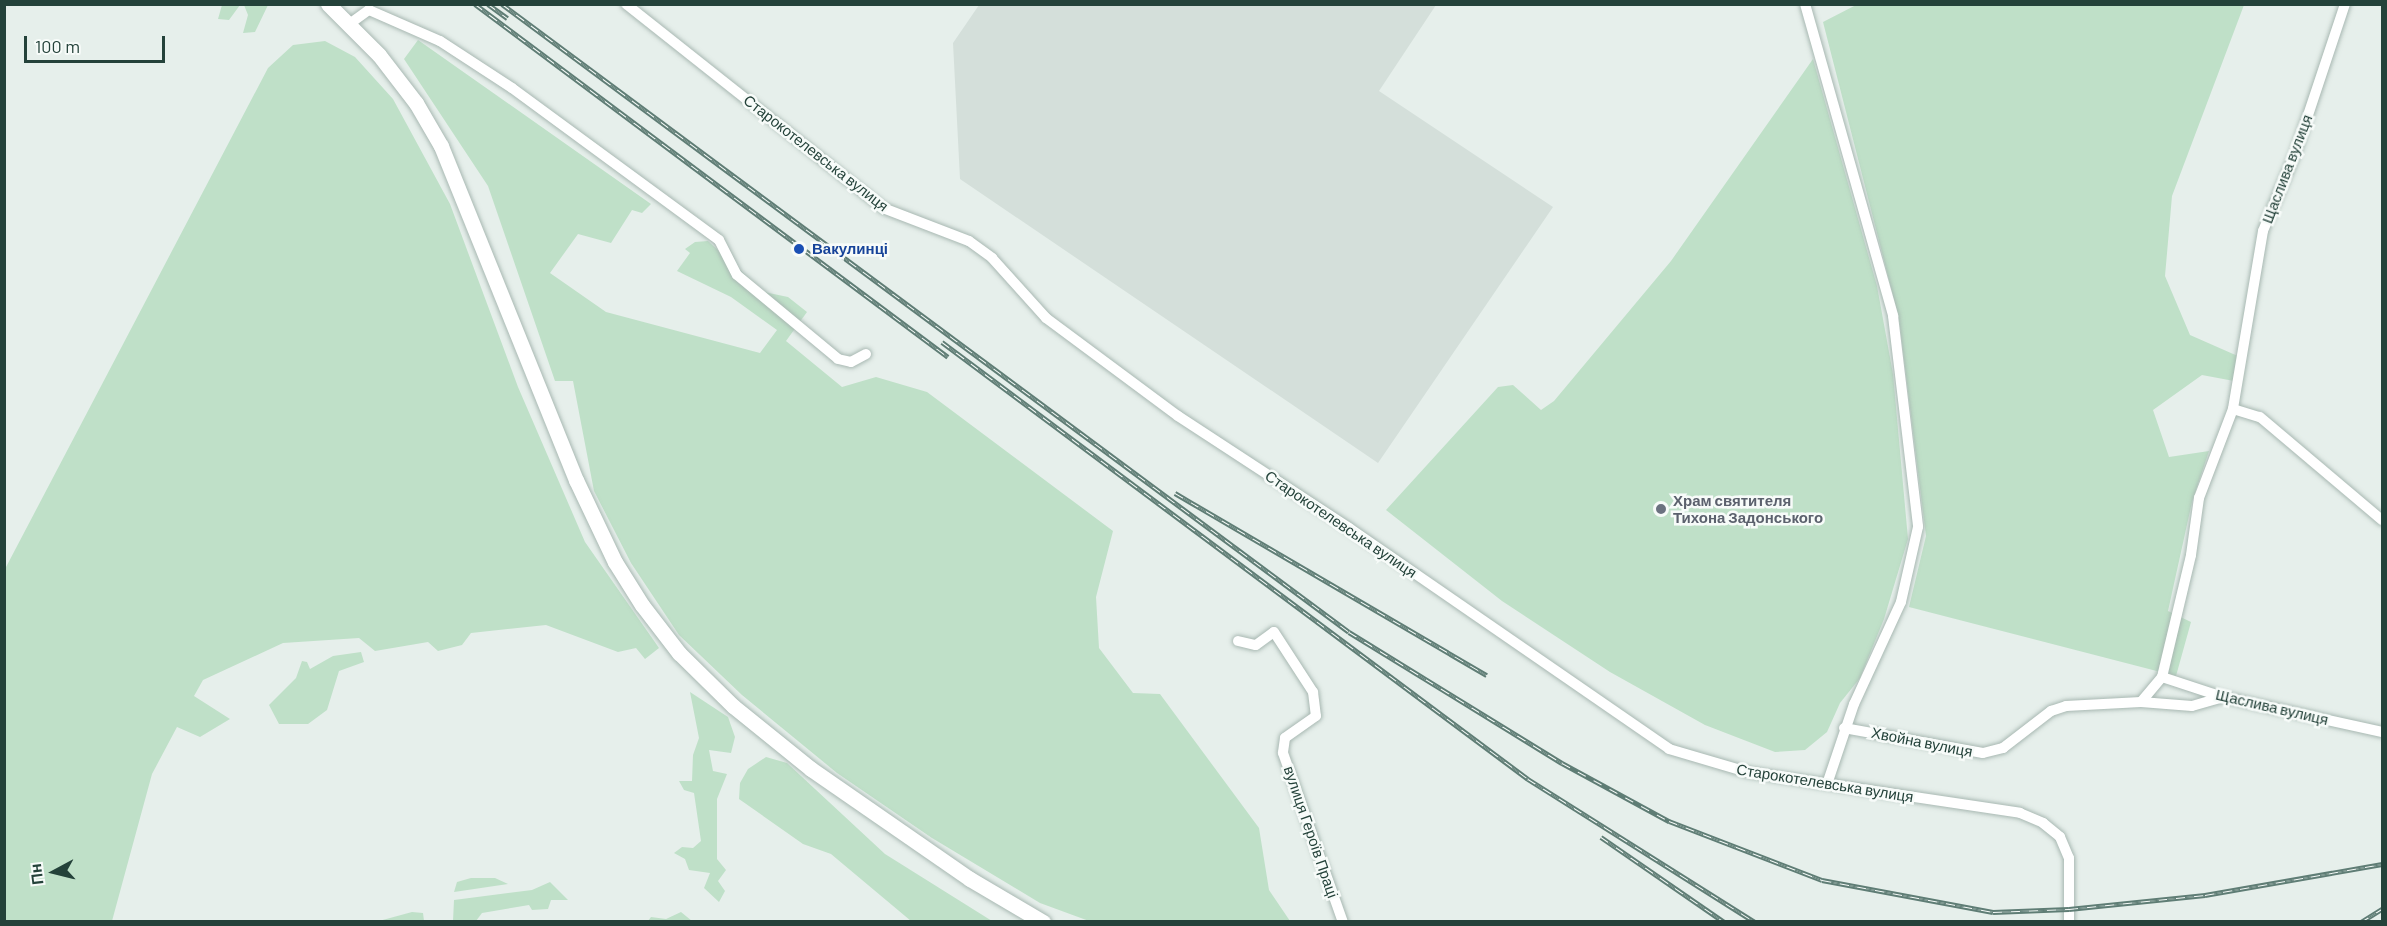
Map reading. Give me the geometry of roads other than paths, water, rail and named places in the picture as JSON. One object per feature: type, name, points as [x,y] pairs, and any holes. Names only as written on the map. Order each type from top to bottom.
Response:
[{"type":"main road","points":[[328,4],[379,55],[410,95],[441,146],[576,480],[615,562],[648,613],[679,652],[733,706],[811,769],[970,879],[1043,921]]},
{"type":"street","name":"Старокотелевська вулиця","points":[[626,4],[883,208],[969,241],[992,258],[1046,318],[1178,416],[1359,535],[1669,749],[1747,772],[2020,813],[2043,822],[2060,837],[2069,858],[2069,921]]},
{"type":"street","points":[[1804,4],[1893,316],[1918,527],[1901,602],[1844,728],[1827,784]]},
{"type":"street","name":"Щаслива вулиця","points":[[2141,702],[2162,677],[2191,555],[2199,498],[2233,409],[2263,231],[2295,154],[2345,4]]},
{"type":"street","points":[[348,25],[369,10],[440,41],[512,88],[719,240],[737,275],[838,359],[851,362],[866,354]]},
{"type":"street","points":[[2233,409],[2260,417],[2382,520]]},
{"type":"street","name":"вулиця Героїв Праці","points":[[1238,640],[1256,645],[1274,632],[1314,692],[1316,716],[1285,738],[1283,753],[1343,921]]},
{"type":"street","name":"Щаслива вулиця","points":[[2162,677],[2223,697],[2382,732]]},
{"type":"street","name":"Хвойна вулиця","points":[[1844,728],[1983,753],[2003,748],[2052,711],[2066,706],[2141,702],[2192,706],[2223,697]]},
{"type":"railway","points":[[475,4],[948,357]]},
{"type":"railway","points":[[488,4],[507,18]]},
{"type":"railway","points":[[502,4],[1349,632],[1562,763],[1669,821],[1822,880],[1993,912],[2069,909],[2205,895],[2382,864]]},
{"type":"railway","points":[[942,342],[1528,779],[1755,922]]},
{"type":"railway","points":[[1175,493],[1487,675]]},
{"type":"railway","points":[[1601,837],[1724,922]]},
{"type":"railway","points":[[2361,922],[2382,909]]},
{"type":"place","name":"Вакулинці","points":[[799,249]]},
{"type":"place","name":"Храм святителя Тихона Задонського","points":[[1661,509]]}]
